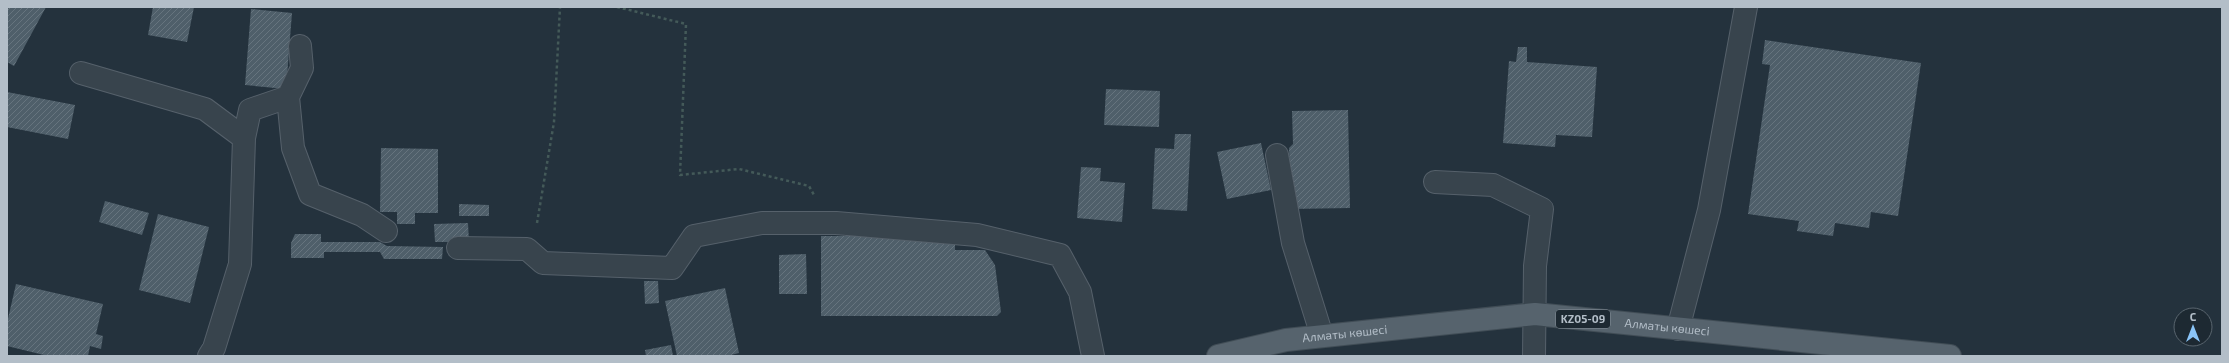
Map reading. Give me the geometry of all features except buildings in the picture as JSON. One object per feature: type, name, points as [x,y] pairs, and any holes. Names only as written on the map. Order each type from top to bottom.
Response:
[{"type":"main road","name":"Алматы көшесі","points":[[1218,356],[1286,340],[1535,314],[1950,356]]},
{"type":"street","points":[[1678,329],[1709,210],[1746,7]]},
{"type":"street","points":[[300,46],[302,68],[288,97],[293,148],[310,194],[362,215],[386,231]]},
{"type":"street","points":[[81,73],[205,109],[244,138]]},
{"type":"street","points":[[209,356],[214,348],[240,264],[244,138],[250,110],[288,97]]},
{"type":"street","points":[[1277,155],[1292,243],[1322,336]]},
{"type":"street","points":[[1435,182],[1493,186],[1542,209],[1534,266],[1534,356]]},
{"type":"street","points":[[458,248],[527,249],[543,263],[672,268],[694,236],[762,223],[828,223],[977,235],[1060,255],[1080,292],[1093,356]]},
{"type":"path","points":[[527,249],[536,229],[554,122],[560,7]]},
{"type":"path","points":[[617,7],[686,24],[680,175],[739,169],[809,186],[828,223]]}]
